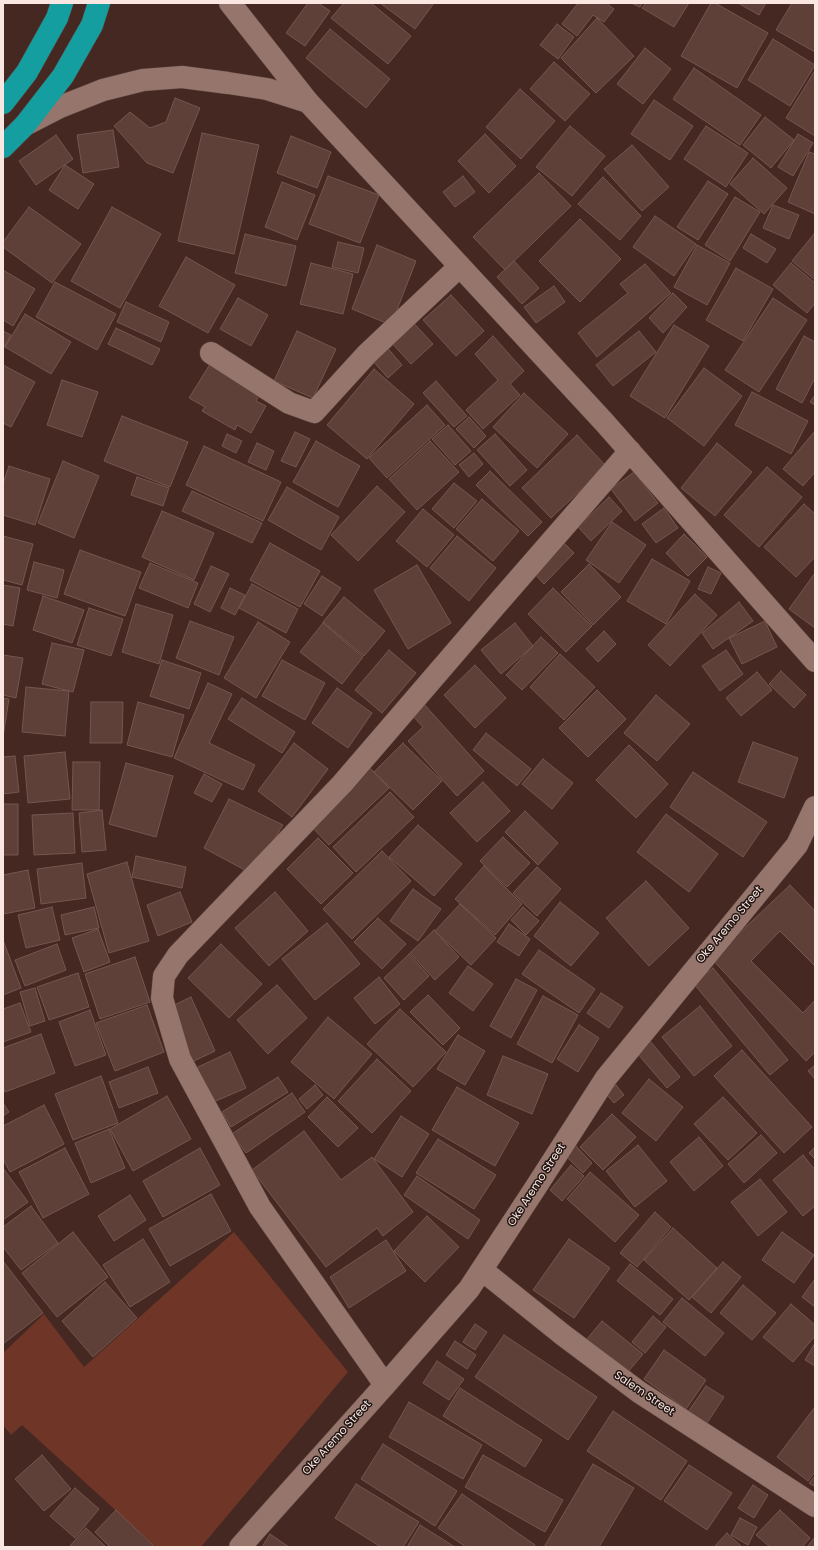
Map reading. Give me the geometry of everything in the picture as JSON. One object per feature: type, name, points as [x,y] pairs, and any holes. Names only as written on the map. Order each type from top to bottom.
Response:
[{"type":"highway","points":[[3,103],[27,72],[57,18],[62,3]]},
{"type":"highway","points":[[3,147],[25,125],[63,76],[92,25],[99,3]]},
{"type":"street","points":[[230,3],[308,102],[630,451],[815,661]]},
{"type":"street","points":[[25,125],[60,107],[103,90],[143,80],[182,78],[228,82],[267,89],[308,102]]},
{"type":"street","points":[[211,353],[289,404],[314,412],[367,354],[460,266]]},
{"type":"street","points":[[385,1385],[260,1207],[180,1059],[162,998],[164,976],[178,955],[342,784],[630,451]]},
{"type":"street","name":"Oke Aremo Street","points":[[240,1547],[469,1289],[606,1078],[797,845],[815,807]]},
{"type":"street","name":"Salem Street","points":[[482,1270],[639,1392],[815,1506]]},
{"type":"shaded area","points":[[234,1232],[348,1372],[201,1547],[156,1547],[22,1425],[11,1435],[3,1425],[3,1353],[44,1314],[84,1367]]},
{"type":"building","points":[[308,3],[318,3],[330,11],[305,46],[286,33]]},
{"type":"building","points":[[344,3],[371,3],[411,36],[388,64],[331,18]]},
{"type":"building","points":[[380,3],[434,3],[415,29]]},
{"type":"building","points":[[578,3],[606,3],[614,9],[604,22],[593,15],[577,36],[562,24]]},
{"type":"building","points":[[631,3],[642,3],[640,7]]},
{"type":"building","points":[[646,3],[689,3],[674,27],[642,8]]},
{"type":"building","points":[[711,3],[715,3],[768,33],[737,88],[681,56]]},
{"type":"building","points":[[738,3],[766,3],[759,15]]},
{"type":"building","points":[[792,3],[815,3],[815,52],[776,30]]},
{"type":"building","points":[[597,18],[634,56],[596,93],[561,58]]},
{"type":"building","points":[[557,24],[574,37],[558,59],[540,45]]},
{"type":"building","points":[[330,29],[390,79],[366,108],[306,58]]},
{"type":"building","points":[[773,39],[815,65],[790,106],[748,80]]},
{"type":"building","points":[[645,48],[671,69],[643,104],[617,84]]},
{"type":"building","points":[[554,62],[590,94],[565,121],[530,89]]},
{"type":"building","points":[[694,68],[761,115],[740,145],[673,99]]},
{"type":"building","points":[[814,72],[815,73],[815,136],[786,118]]},
{"type":"building","points":[[520,89],[555,121],[521,159],[486,127]]},
{"type":"building","points":[[175,98],[200,108],[173,173],[147,163],[114,126],[130,112],[150,128],[166,122]]},
{"type":"building","points":[[654,100],[693,126],[670,160],[631,134]]},
{"type":"building","points":[[765,117],[794,140],[771,168],[743,145]]},
{"type":"building","points":[[570,126],[605,156],[572,196],[536,167]]},
{"type":"building","points":[[706,126],[748,153],[726,187],[684,159]]},
{"type":"building","points":[[113,130],[119,167],[83,173],[77,135]]},
{"type":"building","points":[[202,133],[259,145],[234,254],[178,241]]},
{"type":"building","points":[[485,134],[516,166],[489,193],[458,161]]},
{"type":"building","points":[[798,134],[813,143],[793,176],[778,167]]},
{"type":"building","points":[[56,135],[73,159],[36,185],[19,161]]},
{"type":"building","points":[[291,136],[331,152],[317,188],[277,173]]},
{"type":"building","points":[[632,145],[669,187],[642,211],[604,169]]},
{"type":"building","points":[[809,152],[815,154],[815,214],[788,202]]},
{"type":"building","points":[[753,158],[787,188],[764,214],[730,184]]},
{"type":"building","points":[[65,165],[94,184],[78,209],[49,190]]},
{"type":"building","points":[[539,173],[571,206],[505,270],[473,237]]},
{"type":"building","points":[[328,176],[379,195],[360,243],[309,224]]},
{"type":"building","points":[[463,176],[475,192],[455,207],[443,192]]},
{"type":"building","points":[[603,177],[641,216],[620,240],[578,204]]},
{"type":"building","points":[[708,181],[728,194],[698,240],[677,227]]},
{"type":"building","points":[[282,182],[315,195],[297,240],[265,227]]},
{"type":"building","points":[[735,197],[760,212],[730,261],[705,245]]},
{"type":"building","points":[[773,205],[799,215],[789,239],[763,228]]},
{"type":"building","points":[[29,207],[81,244],[52,283],[3,247],[3,242]]},
{"type":"building","points":[[112,207],[161,234],[120,308],[71,281]]},
{"type":"building","points":[[655,216],[696,244],[674,276],[633,247]]},
{"type":"building","points":[[580,219],[621,259],[580,302],[539,261]]},
{"type":"building","points":[[245,234],[296,246],[286,286],[235,273]]},
{"type":"building","points":[[751,234],[776,249],[767,263],[743,248]]},
{"type":"building","points":[[814,234],[815,235],[815,280],[792,261]]},
{"type":"building","points":[[338,242],[364,248],[358,273],[332,267]]},
{"type":"building","points":[[377,245],[416,261],[391,325],[352,309]]},
{"type":"building","points":[[697,245],[730,263],[707,305],[674,287]]},
{"type":"building","points":[[186,257],[235,285],[208,333],[159,306]]},
{"type":"building","points":[[514,261],[539,288],[522,304],[497,277]]},
{"type":"building","points":[[311,263],[353,274],[343,314],[300,304]]},
{"type":"building","points":[[791,263],[815,283],[815,303],[807,313],[773,285]]},
{"type":"building","points":[[645,264],[671,293],[597,357],[578,333],[628,293],[620,284]]},
{"type":"building","points":[[736,268],[773,289],[743,341],[706,320]]},
{"type":"building","points":[[3,270],[35,289],[13,326],[3,320]]},
{"type":"building","points":[[55,282],[116,314],[97,350],[36,317]]},
{"type":"building","points":[[554,286],[565,302],[536,323],[524,307]]},
{"type":"building","points":[[673,293],[687,307],[663,333],[649,318]]},
{"type":"building","points":[[451,295],[484,331],[456,356],[423,320]]},
{"type":"building","points":[[238,298],[268,315],[251,346],[220,329]]},
{"type":"building","points":[[773,298],[807,320],[759,392],[725,370]]},
{"type":"building","points":[[126,302],[169,322],[161,342],[117,322]]},
{"type":"building","points":[[25,314],[71,342],[51,374],[5,347]]},
{"type":"building","points":[[410,319],[433,344],[411,364],[388,339]]},
{"type":"building","points":[[674,325],[709,346],[665,418],[630,396]]},
{"type":"building","points":[[116,328],[160,349],[152,365],[108,344]]},
{"type":"building","points":[[3,331],[11,335],[3,349]]},
{"type":"building","points":[[297,331],[336,349],[313,398],[274,381]]},
{"type":"building","points":[[639,331],[656,352],[613,386],[596,365]]},
{"type":"building","points":[[493,336],[524,371],[510,384],[520,395],[483,429],[466,410],[498,380],[475,354]]},
{"type":"building","points":[[804,336],[815,342],[815,378],[802,403],[776,389]]},
{"type":"building","points":[[385,345],[402,365],[388,378],[371,359]]},
{"type":"building","points":[[212,361],[260,394],[256,401],[266,406],[251,433],[237,425],[235,430],[202,411],[205,407],[189,398]]},
{"type":"building","points":[[3,365],[35,382],[11,427],[3,423]]},
{"type":"building","points":[[704,368],[742,396],[704,446],[667,418]]},
{"type":"building","points":[[374,369],[414,404],[367,459],[327,425]]},
{"type":"building","points":[[62,380],[98,392],[82,437],[47,425]]},
{"type":"building","points":[[436,381],[467,416],[454,427],[423,393]]},
{"type":"building","points":[[752,392],[808,421],[791,454],[735,425]]},
{"type":"building","points":[[524,393],[568,434],[537,468],[493,427]]},
{"type":"building","points":[[815,395],[815,405],[810,402]]},
{"type":"building","points":[[427,405],[445,425],[387,478],[369,458]]},
{"type":"building","points":[[122,416],[188,442],[170,487],[104,461]]},
{"type":"building","points":[[469,417],[486,436],[474,448],[456,429]]},
{"type":"building","points":[[448,425],[471,451],[455,465],[432,439]]},
{"type":"building","points":[[815,431],[815,472],[803,486],[783,469]]},
{"type":"building","points":[[295,432],[310,439],[296,467],[281,461]]},
{"type":"building","points":[[227,434],[242,441],[236,453],[222,446]]},
{"type":"building","points":[[495,434],[527,470],[510,486],[477,450]]},
{"type":"building","points":[[577,435],[606,466],[551,518],[522,488]]},
{"type":"building","points":[[316,441],[360,466],[338,507],[293,482]]},
{"type":"building","points":[[430,441],[459,472],[417,510],[389,479]]},
{"type":"building","points":[[257,443],[274,451],[266,470],[248,462]]},
{"type":"building","points":[[717,443],[752,472],[715,516],[681,488]]},
{"type":"building","points":[[204,446],[281,482],[263,521],[186,485]]},
{"type":"building","points":[[474,453],[483,464],[469,477],[459,465]]},
{"type":"building","points":[[63,461],[99,476],[74,538],[38,523]]},
{"type":"building","points":[[9,466],[50,479],[35,525],[3,515],[3,484]]},
{"type":"building","points":[[767,467],[802,497],[759,547],[724,515]]},
{"type":"building","points":[[490,471],[542,522],[528,536],[476,485]]},
{"type":"building","points":[[634,472],[658,503],[635,521],[611,489]]},
{"type":"building","points":[[137,477],[169,488],[163,506],[131,495]]},
{"type":"building","points":[[454,483],[477,501],[454,528],[432,509]]},
{"type":"building","points":[[377,486],[405,512],[358,561],[331,535]]},
{"type":"building","points":[[287,487],[339,517],[321,550],[268,520]]},
{"type":"building","points":[[192,491],[262,523],[252,543],[182,511]]},
{"type":"building","points":[[609,497],[622,511],[591,541],[578,527]]},
{"type":"building","points":[[482,499],[519,531],[493,561],[456,529]]},
{"type":"building","points":[[804,504],[815,514],[815,557],[796,577],[764,547]]},
{"type":"building","points":[[664,508],[678,528],[656,543],[642,524]]},
{"type":"building","points":[[423,509],[454,535],[427,567],[396,541]]},
{"type":"building","points":[[162,511],[214,533],[194,580],[142,557]]},
{"type":"building","points":[[612,522],[646,545],[619,583],[586,560]]},
{"type":"building","points":[[684,534],[707,557],[688,576],[666,553]]},
{"type":"building","points":[[3,536],[33,544],[22,585],[3,580]]},
{"type":"building","points":[[457,536],[496,568],[469,601],[430,568]]},
{"type":"building","points":[[270,543],[320,571],[300,607],[250,580]]},
{"type":"building","points":[[564,543],[574,553],[544,584],[534,573]]},
{"type":"building","points":[[80,550],[141,572],[125,616],[64,594]]},
{"type":"building","points":[[652,559],[690,581],[666,624],[627,601]]},
{"type":"building","points":[[34,562],[64,570],[57,598],[27,590]]},
{"type":"building","points":[[150,563],[198,583],[188,608],[139,588]]},
{"type":"building","points":[[589,564],[621,597],[593,625],[561,592]]},
{"type":"building","points":[[417,565],[451,623],[408,649],[374,590]]},
{"type":"building","points":[[211,566],[229,574],[210,612],[194,604]]},
{"type":"building","points":[[708,567],[721,573],[711,594],[698,589]]},
{"type":"building","points":[[815,573],[815,628],[789,609]]},
{"type":"building","points":[[322,576],[341,588],[322,616],[304,604]]},
{"type":"building","points":[[252,584],[298,609],[286,633],[239,608]]},
{"type":"building","points":[[3,585],[20,588],[13,626],[3,624]]},
{"type":"building","points":[[230,588],[245,595],[235,615],[221,608]]},
{"type":"building","points":[[553,588],[592,626],[566,652],[528,614]]},
{"type":"building","points":[[695,594],[717,615],[670,666],[648,645]]},
{"type":"building","points":[[43,596],[84,610],[72,643],[33,630]]},
{"type":"building","points":[[344,597],[385,631],[364,656],[323,622]]},
{"type":"building","points":[[739,602],[753,621],[713,649],[702,633]]},
{"type":"building","points":[[136,604],[173,615],[159,664],[122,652]]},
{"type":"building","points":[[89,608],[123,619],[111,656],[77,645]]},
{"type":"building","points":[[190,621],[234,637],[219,675],[176,658]]},
{"type":"building","points":[[765,621],[777,647],[742,664],[729,638]]},
{"type":"building","points":[[258,622],[290,642],[256,698],[224,678]]},
{"type":"building","points":[[323,623],[363,657],[342,684],[300,652]]},
{"type":"building","points":[[515,623],[533,646],[501,674],[481,650]]},
{"type":"building","points":[[604,631],[616,644],[598,662],[586,649]]},
{"type":"building","points":[[541,637],[558,653],[522,690],[506,675]]},
{"type":"building","points":[[52,643],[84,650],[73,692],[42,684]]},
{"type":"building","points":[[389,650],[416,673],[382,713],[355,690]]},
{"type":"building","points":[[726,650],[743,674],[720,691],[702,666]]},
{"type":"building","points":[[560,654],[595,687],[564,720],[530,687]]},
{"type":"building","points":[[3,655],[23,658],[16,698],[3,695]]},
{"type":"building","points":[[162,660],[201,673],[189,709],[150,696]]},
{"type":"building","points":[[282,660],[325,683],[305,720],[262,696]]},
{"type":"building","points":[[475,665],[506,698],[475,728],[444,695]]},
{"type":"building","points":[[781,671],[806,695],[794,708],[769,684]]},
{"type":"building","points":[[757,672],[772,690],[741,716],[726,698]]},
{"type":"building","points":[[208,683],[232,694],[209,743],[255,765],[243,790],[174,758]]},
{"type":"building","points":[[26,687],[69,691],[65,736],[22,732]]},
{"type":"building","points":[[337,688],[372,713],[348,748],[312,723]]},
{"type":"building","points":[[597,690],[626,719],[588,757],[559,728]]},
{"type":"building","points":[[656,695],[690,724],[657,761],[624,733]]},
{"type":"building","points":[[3,698],[9,699],[3,737]]},
{"type":"building","points":[[242,698],[295,732],[282,753],[228,719]]},
{"type":"building","points":[[91,702],[123,702],[122,743],[90,743]]},
{"type":"building","points":[[138,702],[184,715],[172,757],[127,745]]},
{"type":"building","points":[[423,703],[484,771],[457,796],[408,741],[423,727],[411,714]]},
{"type":"building","points":[[486,733],[531,769],[517,786],[473,750]]},
{"type":"building","points":[[753,742],[798,758],[784,798],[738,782]]},
{"type":"building","points":[[294,743],[328,769],[292,817],[258,791]]},
{"type":"building","points":[[403,743],[442,781],[413,810],[374,772]]},
{"type":"building","points":[[629,745],[668,784],[636,818],[596,780]]},
{"type":"building","points":[[65,752],[70,799],[28,803],[24,756]]},
{"type":"building","points":[[15,756],[19,792],[3,794],[3,757]]},
{"type":"building","points":[[543,759],[573,783],[552,809],[522,784]]},
{"type":"building","points":[[73,762],[100,762],[99,810],[72,810]]},
{"type":"building","points":[[126,763],[173,776],[156,837],[109,824]]},
{"type":"building","points":[[369,767],[389,788],[329,845],[309,824]]},
{"type":"building","points":[[693,772],[767,822],[743,857],[670,807]]},
{"type":"building","points":[[204,774],[222,784],[212,802],[194,793]]},
{"type":"building","points":[[483,782],[510,811],[477,842],[450,813]]},
{"type":"building","points":[[390,792],[414,817],[356,872],[333,847]]},
{"type":"building","points":[[229,799],[283,825],[252,874],[204,848]]},
{"type":"building","points":[[3,804],[18,804],[18,855],[3,855]]},
{"type":"building","points":[[102,810],[106,850],[82,852],[79,813]]},
{"type":"building","points":[[525,811],[558,843],[538,865],[505,832]]},
{"type":"building","points":[[73,813],[75,853],[34,855],[32,815]]},
{"type":"building","points":[[666,814],[718,854],[689,892],[637,852]]},
{"type":"building","points":[[418,825],[462,864],[434,896],[389,857]]},
{"type":"building","points":[[503,837],[530,863],[507,887],[480,861]]},
{"type":"building","points":[[318,838],[353,873],[321,904],[287,869]]},
{"type":"building","points":[[382,851],[411,881],[352,939],[323,909]]},
{"type":"building","points":[[136,856],[186,867],[182,888],[132,877]]},
{"type":"building","points":[[127,862],[149,941],[109,953],[87,874]]},
{"type":"building","points":[[82,863],[86,898],[41,904],[37,869]]},
{"type":"building","points":[[484,866],[522,904],[495,935],[455,899]]},
{"type":"building","points":[[537,867],[561,889],[537,916],[513,893]]},
{"type":"building","points":[[28,870],[35,908],[3,914],[3,875]]},
{"type":"building","points":[[646,881],[689,928],[649,966],[606,918]]},
{"type":"building","points":[[790,885],[815,911],[815,966],[780,931],[751,961],[803,1013],[815,1000],[815,1052],[806,1061],[712,959]]},
{"type":"building","points":[[413,889],[441,909],[418,941],[390,921]]},
{"type":"building","points":[[180,892],[192,922],[158,936],[147,905]]},
{"type":"building","points":[[275,892],[308,931],[269,966],[235,928]]},
{"type":"building","points":[[560,902],[599,933],[571,966],[534,936]]},
{"type":"building","points":[[460,904],[496,938],[471,965],[435,931]]},
{"type":"building","points":[[52,907],[60,940],[26,948],[18,915]]},
{"type":"building","points":[[94,907],[99,928],[65,935],[61,915]]},
{"type":"building","points":[[523,907],[539,921],[526,935],[511,920]]},
{"type":"building","points":[[378,918],[406,944],[382,969],[354,942]]},
{"type":"building","points":[[327,923],[360,964],[315,1000],[282,959]]},
{"type":"building","points":[[509,924],[530,939],[519,956],[497,942]]},
{"type":"building","points":[[98,929],[110,962],[84,972],[72,938]]},
{"type":"building","points":[[434,930],[459,957],[435,980],[410,953]]},
{"type":"building","points":[[3,940],[21,988],[3,995]]},
{"type":"building","points":[[57,944],[66,970],[25,986],[15,960]]},
{"type":"building","points":[[221,944],[262,984],[229,1018],[188,978]]},
{"type":"building","points":[[539,950],[595,989],[579,1013],[522,974]]},
{"type":"building","points":[[409,954],[429,976],[404,1000],[384,978]]},
{"type":"building","points":[[135,957],[150,1002],[100,1019],[85,974]]},
{"type":"building","points":[[468,966],[493,984],[473,1011],[449,993]]},
{"type":"building","points":[[713,968],[788,1060],[770,1075],[694,984]]},
{"type":"building","points":[[78,973],[89,1007],[49,1020],[37,987]]},
{"type":"building","points":[[379,977],[400,1004],[375,1024],[354,998]]},
{"type":"building","points":[[516,979],[537,990],[511,1038],[490,1026]]},
{"type":"building","points":[[277,985],[307,1018],[268,1054],[237,1020]]},
{"type":"building","points":[[35,988],[45,1021],[30,1026],[20,992]]},
{"type":"building","points":[[601,993],[623,1007],[609,1028],[587,1013]]},
{"type":"building","points":[[428,995],[460,1028],[443,1045],[410,1012]]},
{"type":"building","points":[[543,996],[578,1015],[552,1063],[517,1044]]},
{"type":"building","points":[[191,997],[215,1051],[192,1062],[168,1008]]},
{"type":"building","points":[[20,1003],[31,1032],[3,1042],[3,1009]]},
{"type":"building","points":[[147,1005],[164,1052],[115,1071],[96,1023]]},
{"type":"building","points":[[700,1006],[732,1046],[694,1076],[662,1037]]},
{"type":"building","points":[[400,1009],[446,1052],[413,1087],[367,1044]]},
{"type":"building","points":[[90,1010],[106,1055],[75,1066],[59,1022]]},
{"type":"building","points":[[328,1017],[372,1054],[334,1099],[291,1062]]},
{"type":"building","points":[[579,1025],[599,1038],[578,1072],[557,1059]]},
{"type":"building","points":[[41,1034],[55,1073],[5,1092],[3,1086],[3,1048]]},
{"type":"building","points":[[458,1035],[485,1051],[465,1085],[437,1069]]},
{"type":"building","points":[[650,1041],[680,1077],[667,1088],[637,1053]]},
{"type":"building","points":[[742,1050],[812,1127],[784,1153],[714,1076]]},
{"type":"building","points":[[230,1052],[246,1088],[211,1103],[196,1068]]},
{"type":"building","points":[[503,1056],[548,1074],[532,1114],[487,1095]]},
{"type":"building","points":[[377,1059],[411,1091],[372,1133],[338,1101]]},
{"type":"building","points":[[815,1065],[815,1079],[808,1071]]},
{"type":"building","points":[[148,1067],[158,1093],[119,1108],[109,1082]]},
{"type":"building","points":[[101,1076],[118,1123],[73,1140],[55,1094]]},
{"type":"building","points":[[278,1077],[288,1092],[231,1127],[222,1112]]},
{"type":"building","points":[[649,1079],[683,1107],[656,1141],[622,1113]]},
{"type":"building","points":[[315,1085],[323,1095],[307,1109],[299,1099]]},
{"type":"building","points":[[616,1085],[624,1095],[614,1103],[606,1094]]},
{"type":"building","points":[[457,1087],[519,1123],[495,1166],[432,1130]]},
{"type":"building","points":[[292,1093],[305,1112],[246,1153],[232,1134]]},
{"type":"building","points":[[167,1096],[191,1139],[133,1171],[110,1129]]},
{"type":"building","points":[[327,1097],[358,1128],[338,1147],[308,1117]]},
{"type":"building","points":[[723,1097],[757,1133],[728,1160],[694,1124]]},
{"type":"building","points":[[3,1103],[9,1112],[3,1116]]},
{"type":"building","points":[[44,1105],[64,1144],[10,1172],[3,1159],[3,1126]]},
{"type":"building","points":[[612,1114],[636,1137],[603,1170],[580,1147]]},
{"type":"building","points":[[401,1116],[429,1134],[402,1177],[374,1159]]},
{"type":"building","points":[[109,1129],[125,1168],[91,1183],[75,1143]]},
{"type":"building","points":[[304,1131],[341,1180],[372,1157],[413,1212],[383,1236],[377,1228],[326,1267],[252,1170]]},
{"type":"building","points":[[761,1135],[777,1153],[744,1183],[728,1164]]},
{"type":"building","points":[[699,1137],[723,1166],[694,1191],[670,1162]]},
{"type":"building","points":[[438,1139],[496,1175],[474,1209],[416,1173]]},
{"type":"building","points":[[573,1143],[592,1163],[583,1173],[563,1153]]},
{"type":"building","points":[[638,1145],[667,1181],[635,1207],[606,1171]]},
{"type":"building","points":[[815,1147],[815,1159],[809,1153]]},
{"type":"building","points":[[65,1148],[89,1194],[43,1218],[19,1172]]},
{"type":"building","points":[[200,1148],[220,1185],[163,1217],[143,1181]]},
{"type":"building","points":[[803,1155],[815,1170],[815,1206],[803,1216],[773,1180]]},
{"type":"building","points":[[571,1165],[584,1176],[562,1201],[550,1190]]},
{"type":"building","points":[[3,1168],[28,1202],[3,1220]]},
{"type":"building","points":[[590,1172],[639,1215],[615,1242],[567,1199]]},
{"type":"building","points":[[417,1176],[480,1220],[468,1239],[404,1195]]},
{"type":"building","points":[[760,1179],[787,1212],[758,1236],[731,1202]]},
{"type":"building","points":[[211,1194],[231,1231],[170,1266],[149,1229]]},
{"type":"building","points":[[130,1195],[146,1220],[114,1241],[98,1216]]},
{"type":"building","points":[[31,1206],[58,1243],[21,1270],[3,1247],[3,1227]]},
{"type":"building","points":[[655,1212],[671,1227],[637,1267],[620,1253]]},
{"type":"building","points":[[427,1216],[459,1247],[425,1282],[394,1251]]},
{"type":"building","points":[[673,1228],[717,1268],[689,1300],[644,1260]]},
{"type":"building","points":[[73,1232],[108,1277],[57,1317],[22,1273]]},
{"type":"building","points":[[782,1232],[814,1255],[794,1283],[762,1260]]},
{"type":"building","points":[[143,1239],[170,1282],[130,1307],[103,1265]]},
{"type":"building","points":[[569,1239],[610,1268],[574,1318],[533,1290]]},
{"type":"building","points":[[386,1240],[406,1271],[349,1308],[330,1277]]},
{"type":"building","points":[[3,1261],[43,1313],[3,1344]]},
{"type":"building","points":[[723,1262],[741,1277],[711,1313],[692,1297]]},
{"type":"building","points":[[630,1264],[673,1299],[660,1315],[617,1281]]},
{"type":"building","points":[[815,1279],[815,1307],[802,1297]]},
{"type":"building","points":[[105,1282],[137,1318],[93,1357],[62,1321]]},
{"type":"building","points":[[743,1285],[776,1313],[752,1340],[720,1313]]},
{"type":"building","points":[[682,1298],[724,1333],[705,1356],[663,1322]]},
{"type":"building","points":[[791,1304],[815,1325],[815,1336],[793,1362],[763,1337]]},
{"type":"building","points":[[653,1316],[666,1327],[645,1353],[632,1342]]},
{"type":"building","points":[[602,1321],[643,1354],[628,1372],[587,1339]]},
{"type":"building","points":[[475,1324],[487,1332],[475,1350],[463,1342]]},
{"type":"building","points":[[504,1335],[597,1397],[568,1440],[475,1377]]},
{"type":"building","points":[[455,1341],[476,1355],[467,1369],[446,1355]]},
{"type":"building","points":[[815,1343],[815,1366],[805,1360]]},
{"type":"building","points":[[664,1350],[706,1380],[686,1409],[644,1379]]},
{"type":"building","points":[[437,1361],[464,1379],[449,1400],[423,1383]]},
{"type":"building","points":[[706,1386],[724,1397],[707,1423],[688,1412]]},
{"type":"building","points":[[460,1388],[542,1440],[525,1467],[443,1416]]},
{"type":"building","points":[[409,1402],[482,1445],[463,1479],[389,1437]]},
{"type":"building","points":[[815,1407],[815,1472],[808,1481],[777,1457]]},
{"type":"building","points":[[613,1411],[687,1461],[661,1500],[587,1451]]},
{"type":"building","points":[[383,1444],[457,1491],[435,1526],[361,1479]]},
{"type":"building","points":[[42,1455],[71,1489],[44,1511],[15,1479]]},
{"type":"building","points":[[483,1455],[563,1500],[545,1532],[465,1487]]},
{"type":"building","points":[[593,1464],[634,1488],[599,1547],[544,1547]]},
{"type":"building","points":[[689,1465],[732,1493],[707,1530],[664,1501]]},
{"type":"building","points":[[815,1476],[815,1487],[809,1483]]},
{"type":"building","points":[[356,1484],[419,1522],[403,1547],[381,1547],[335,1518]]},
{"type":"building","points":[[753,1485],[768,1495],[754,1518],[738,1508]]},
{"type":"building","points":[[75,1488],[99,1509],[75,1538],[50,1516]]},
{"type":"building","points":[[462,1494],[535,1545],[534,1547],[466,1547],[438,1528]]},
{"type":"building","points":[[116,1510],[155,1547],[110,1547],[95,1532]]},
{"type":"building","points":[[780,1510],[810,1538],[802,1547],[770,1547],[756,1535]]},
{"type":"building","points":[[740,1518],[757,1527],[748,1545],[731,1535]]},
{"type":"building","points":[[420,1525],[455,1547],[407,1547]]},
{"type":"building","points":[[86,1528],[106,1547],[69,1547]]},
{"type":"building","points":[[727,1533],[742,1547],[714,1547]]},
{"type":"building","points":[[270,1534],[289,1547],[262,1547]]},
{"type":"building","points":[[815,1537],[815,1547],[807,1547]]}]
